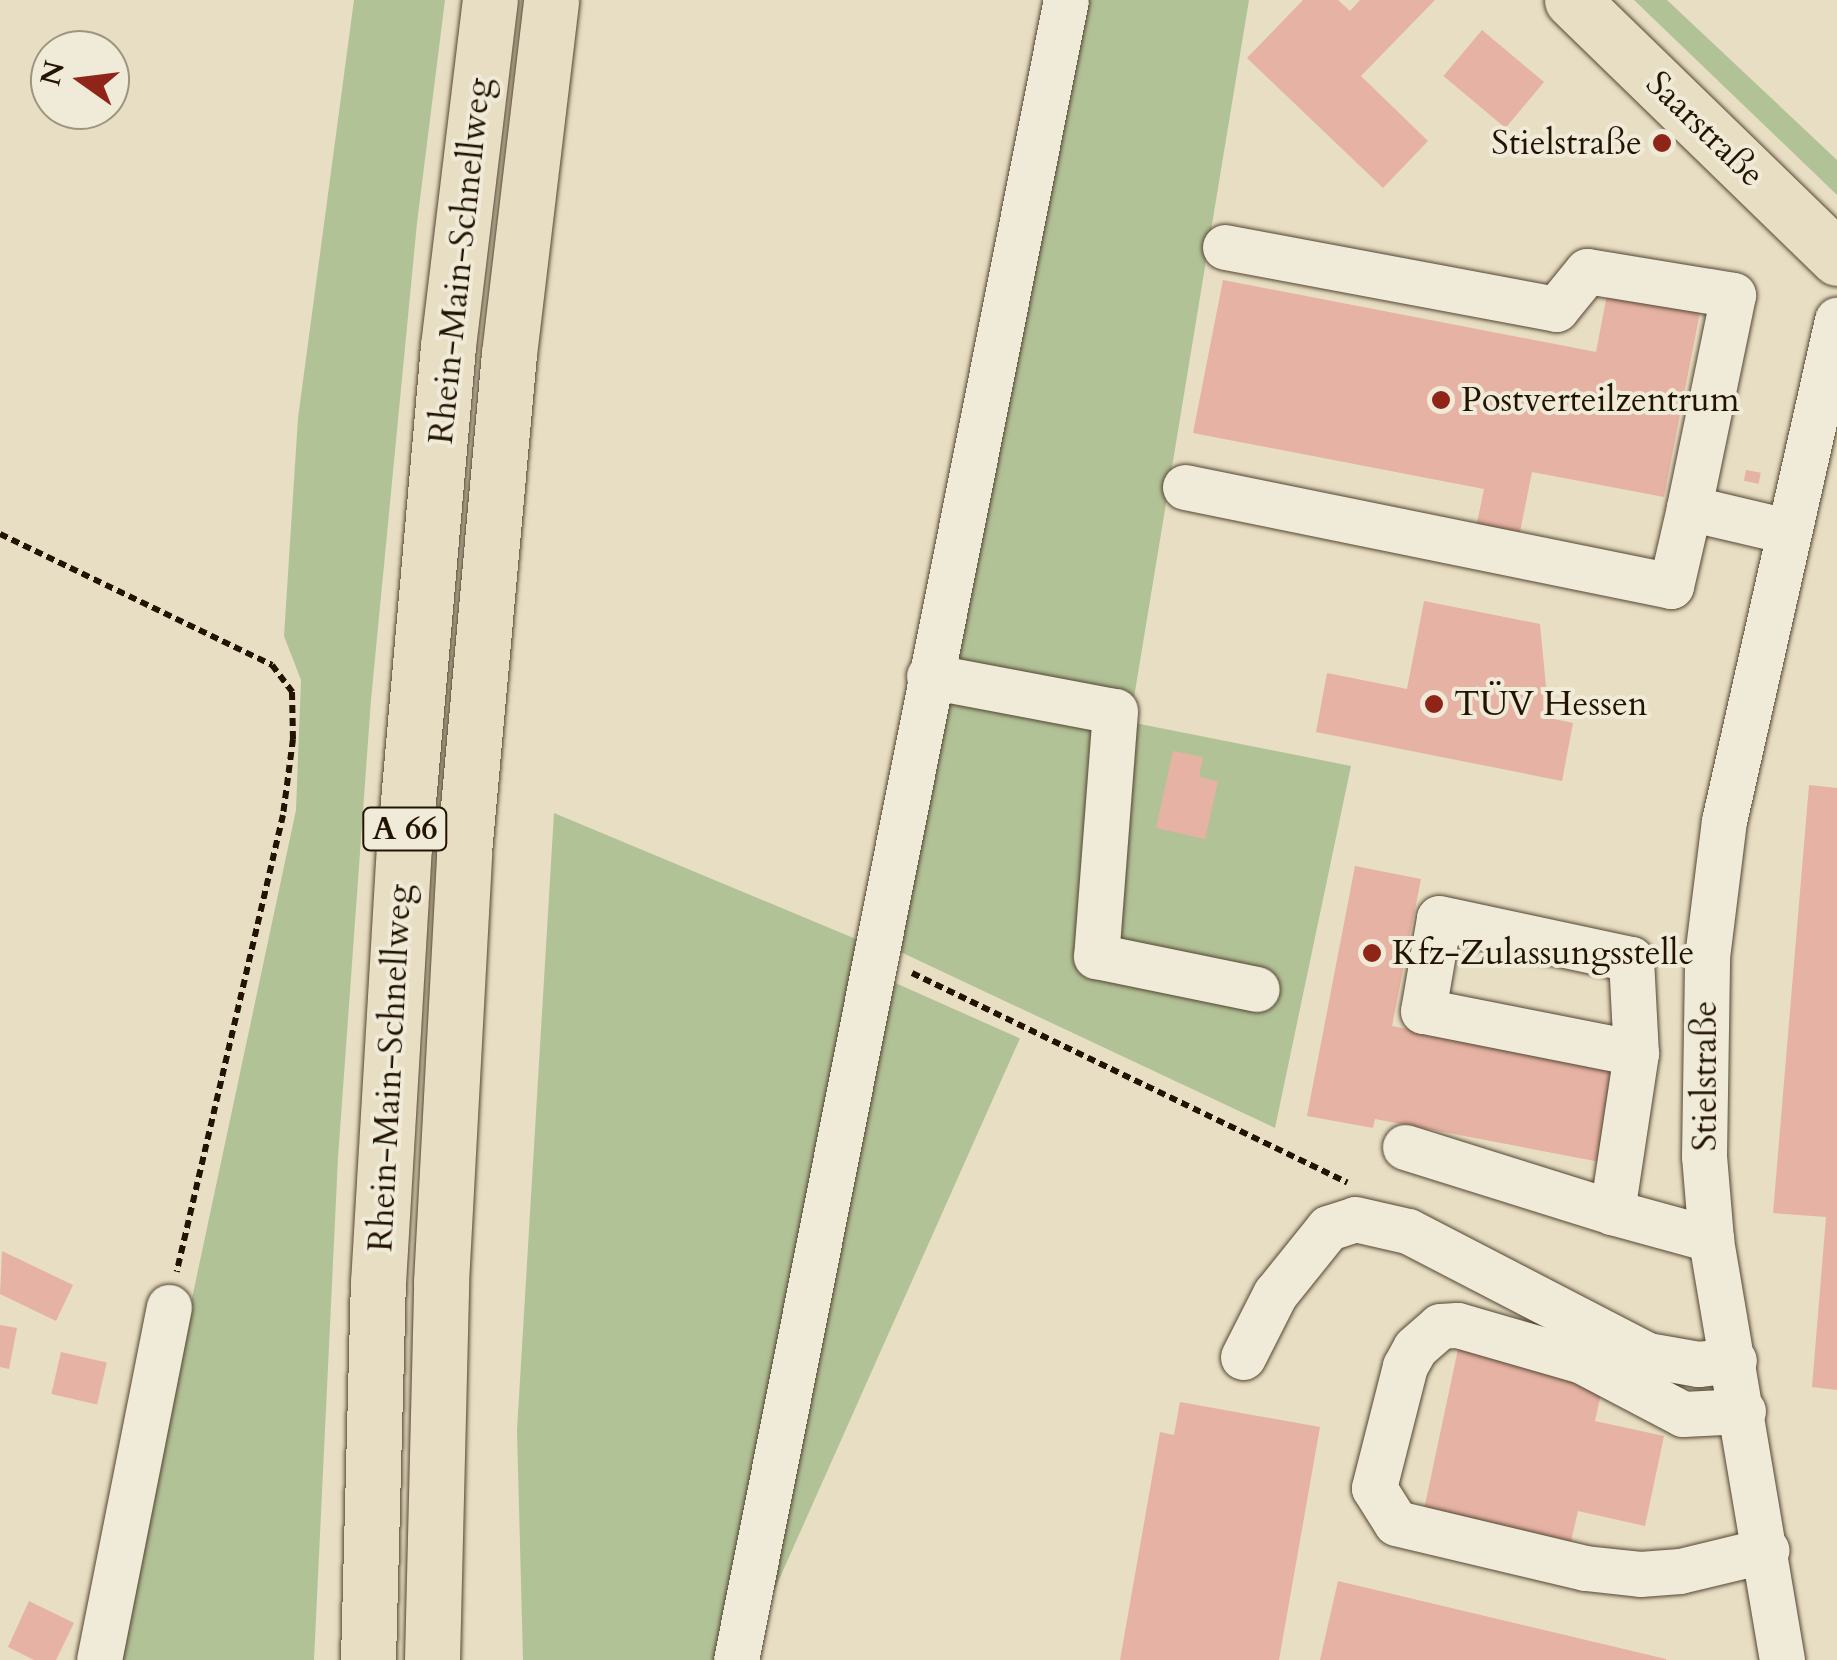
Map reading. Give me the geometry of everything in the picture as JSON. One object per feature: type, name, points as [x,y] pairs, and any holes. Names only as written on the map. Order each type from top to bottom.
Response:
[{"type":"main road","name":"Rhein-Main-Schnellweg","points":[[368,1660],[378,1283],[404,848],[448,346],[490,0]]},
{"type":"main road","name":"Rhein-Main-Schnellweg","points":[[432,1660],[441,1282],[464,852],[509,354],[551,0]]},
{"type":"main road","name":"Saarstraße","points":[[1572,0],[1837,258]]},
{"type":"street","points":[[736,1660],[1066,0]]},
{"type":"street","points":[[1184,487],[1672,586],[1733,295],[1587,272],[1556,310],[1225,247]]},
{"type":"street","name":"Stielstraße","points":[[1782,1660],[1767,1550],[1711,1239],[1704,1120],[1712,891],[1787,530],[1837,320]]},
{"type":"street","points":[[1688,508],[1787,530]]},
{"type":"street","points":[[929,676],[1115,710],[1096,956],[1257,988]]},
{"type":"street","points":[[1612,1212],[1636,1053],[1631,959],[1439,918],[1423,1011],[1636,1053]]},
{"type":"street","points":[[1405,1147],[1711,1239]]},
{"type":"street","points":[[1243,1358],[1274,1294],[1328,1228],[1355,1219],[1408,1231],[1647,1355],[1698,1364],[1734,1360]]},
{"type":"street","points":[[100,1660],[169,1307]]},
{"type":"street","points":[[1742,1411],[1682,1414],[1582,1360],[1457,1324],[1440,1326],[1425,1336],[1405,1366],[1374,1488],[1396,1523],[1584,1568],[1640,1574],[1680,1571],[1767,1550]]},
{"type":"path","points":[[0,534],[272,666],[292,692],[292,739],[283,815],[169,1307]]},
{"type":"path","points":[[875,955],[1360,1188]]},
{"type":"green space","points":[[354,0],[445,0],[417,223],[371,700],[338,1158],[314,1660],[115,1660],[296,810],[301,680],[284,636],[298,418]]},
{"type":"green space","points":[[1080,0],[1249,0],[1130,722],[1351,766],[1275,1128],[890,947]]},
{"type":"green space","points":[[1634,0],[1667,0],[1837,160],[1837,195]]},
{"type":"green space","points":[[554,813],[863,942],[719,1660],[523,1660],[517,1430]]},
{"type":"green space","points":[[882,977],[1020,1038],[743,1660],[707,1660],[599,1612]]},
{"type":"building","points":[[1303,0],[1338,0],[1350,11],[1360,0],[1435,0],[1361,76],[1428,141],[1383,188],[1247,58]]},
{"type":"building","points":[[1482,30],[1544,82],[1505,128],[1443,76]]},
{"type":"building","name":"Postverteilzentrum","points":[[1223,280],[1596,352],[1608,289],[1701,307],[1664,497],[1532,472],[1519,537],[1476,528],[1484,489],[1193,433]]},
{"type":"building","points":[[1746,470],[1761,473],[1759,484],[1744,481]]},
{"type":"building","name":"TÜV Hessen","points":[[1424,601],[1540,624],[1549,718],[1573,723],[1562,781],[1316,732],[1327,673],[1407,689]]},
{"type":"building","points":[[1173,751],[1203,757],[1199,777],[1218,781],[1205,839],[1156,828]]},
{"type":"building","points":[[1809,785],[1837,788],[1837,1390],[1812,1387],[1826,1217],[1773,1213]]},
{"type":"building","name":"Kfz-Zulassungsstelle","points":[[1355,866],[1421,879],[1392,1026],[1618,1070],[1600,1162],[1375,1119],[1373,1128],[1307,1116]]},
{"type":"building","points":[[2,1251],[73,1285],[56,1321],[0,1294]]},
{"type":"building","points":[[0,1325],[17,1328],[9,1369],[0,1367]]},
{"type":"building","points":[[1458,1349],[1604,1380],[1595,1421],[1664,1436],[1645,1526],[1578,1511],[1569,1550],[1422,1519]]},
{"type":"building","points":[[61,1352],[107,1363],[97,1404],[51,1394]]},
{"type":"building","points":[[1180,1402],[1320,1427],[1279,1660],[1120,1660],[1160,1432],[1174,1435]]},
{"type":"building","points":[[1338,1581],[1666,1659],[1666,1660],[1320,1660]]},
{"type":"building","points":[[29,1601],[74,1623],[56,1660],[34,1660],[8,1647]]},
{"type":"place","name":"Stielstraße","points":[[1662,143]]},
{"type":"place","name":"Postverteilzentrum","points":[[1441,400]]},
{"type":"place","name":"TÜV Hessen","points":[[1434,704]]},
{"type":"place","name":"Kfz-Zulassungsstelle","points":[[1372,953]]}]
